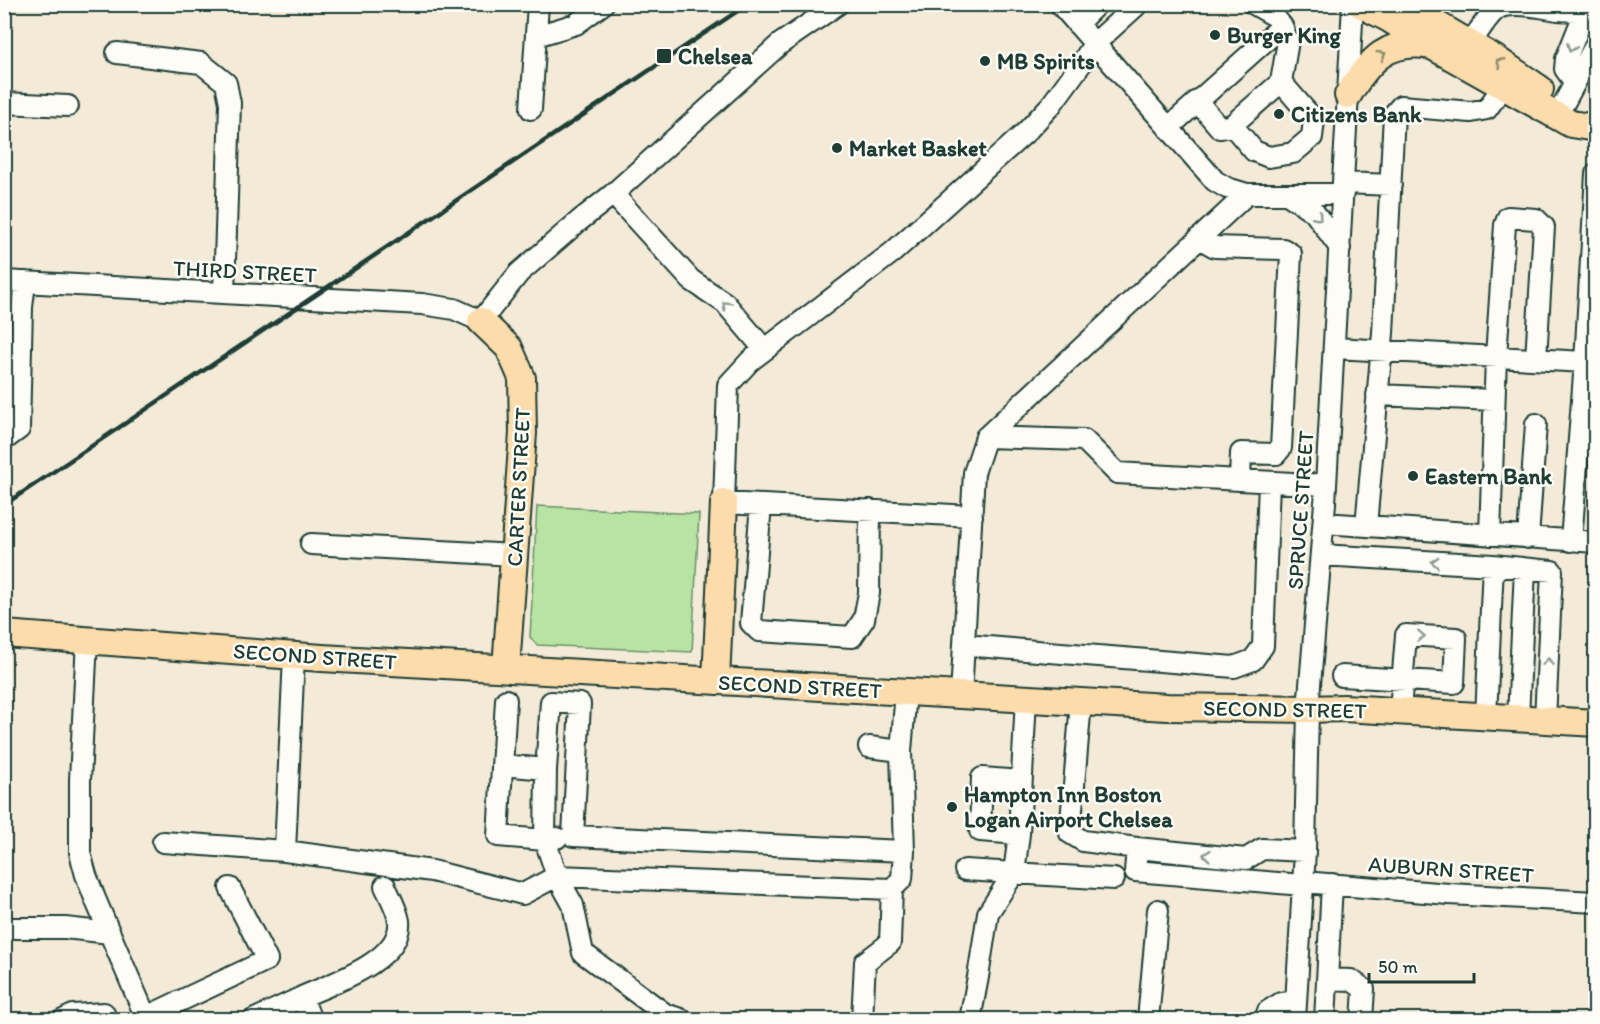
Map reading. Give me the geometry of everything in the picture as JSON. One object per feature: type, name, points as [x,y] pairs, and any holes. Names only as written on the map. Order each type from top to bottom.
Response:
[{"type":"main road","points":[[1360,4],[1388,18],[1432,46]]},
{"type":"main road","points":[[1402,4],[1504,85],[1565,101]]},
{"type":"main road","points":[[1348,95],[1374,59],[1402,45],[1416,43],[1465,52],[1565,101],[1571,124],[1596,128]]},
{"type":"main road","name":"CARTER STREET","points":[[480,321],[509,348],[522,378],[523,433],[506,668]]},
{"type":"main road","points":[[716,681],[724,502]]},
{"type":"main road","name":"SECOND STREET","points":[[4,634],[294,656],[1167,707],[1344,708],[1596,723]]},
{"type":"street","points":[[531,109],[538,4]]},
{"type":"street","points":[[536,36],[576,24],[603,4]]},
{"type":"street","points":[[480,321],[519,273],[613,194],[780,44],[838,4]]},
{"type":"street","points":[[1060,4],[1215,182],[1247,194],[1287,194],[1391,185]]},
{"type":"street","points":[[972,516],[724,502],[728,385],[764,349],[912,237],[1026,132],[1051,105],[1094,44],[1138,4]]},
{"type":"street","points":[[1197,102],[1220,128],[1232,125],[1281,82],[1288,41],[1282,26],[1274,15],[1254,4]]},
{"type":"street","name":"SPRUCE STREET","points":[[1295,1010],[1305,851],[1308,709],[1322,555],[1353,4]]},
{"type":"street","points":[[1077,24],[1097,5]]},
{"type":"street","points":[[1465,52],[1489,17],[1498,8],[1506,5],[1558,7],[1590,12],[1566,59],[1565,101]]},
{"type":"street","points":[[1168,128],[1282,26]]},
{"type":"street","points":[[1565,101],[1596,44]]},
{"type":"street","points":[[117,53],[201,63],[226,83],[230,104],[224,293]]},
{"type":"street","points":[[1232,125],[1254,151],[1269,157],[1293,153],[1312,137],[1314,120],[1281,82]]},
{"type":"street","points":[[1366,526],[1381,350],[1394,114],[1401,106],[1471,112],[1487,109],[1504,85]]},
{"type":"street","points":[[4,103],[68,106]]},
{"type":"street","points":[[1571,541],[1585,362],[1596,174]]},
{"type":"street","points":[[613,194],[691,280],[725,303],[764,349]]},
{"type":"street","points":[[961,695],[974,473],[986,437],[1247,194]]},
{"type":"street","points":[[1287,194],[1314,212],[1340,248]]},
{"type":"street","points":[[1490,535],[1496,357],[1505,225],[1508,217],[1536,219],[1544,226],[1536,359]]},
{"type":"street","points":[[1199,238],[1215,247],[1283,249],[1291,254],[1281,448],[1276,454],[1241,453],[1240,480]]},
{"type":"street","name":"THIRD STREET","points":[[4,281],[422,304],[454,309],[480,321]]},
{"type":"street","points":[[4,440],[19,429],[22,308],[25,282]]},
{"type":"street","points":[[1335,348],[1585,362]]},
{"type":"street","points":[[1377,395],[1494,400]]},
{"type":"street","points":[[1528,538],[1536,424]]},
{"type":"street","points":[[986,437],[1084,440],[1117,472],[1326,485]]},
{"type":"street","points":[[964,645],[1234,667],[1253,660],[1263,646],[1269,482]]},
{"type":"street","points":[[761,505],[751,623],[759,631],[852,637],[864,619],[869,593],[870,510]]},
{"type":"street","points":[[1324,523],[1596,542]]},
{"type":"street","points":[[310,544],[515,555]]},
{"type":"street","points":[[1322,555],[1493,565],[1552,571],[1545,720]]},
{"type":"street","points":[[1486,717],[1493,565]]},
{"type":"street","points":[[1518,718],[1525,569]]},
{"type":"street","points":[[87,640],[79,846],[86,875],[147,1018],[267,960],[230,888]]},
{"type":"street","points":[[285,850],[294,656]]},
{"type":"street","points":[[564,703],[566,671]]},
{"type":"street","points":[[1342,676],[1402,678],[1400,711]]},
{"type":"street","points":[[862,1020],[865,962],[890,943],[892,889],[902,879],[904,851],[901,751],[906,692]]},
{"type":"street","points":[[970,1020],[988,913],[1014,873],[1019,834],[1026,698]]},
{"type":"street","points":[[506,700],[498,836],[544,840],[573,836],[904,851]]},
{"type":"street","points":[[573,836],[580,704],[551,702],[544,840],[557,876],[573,905],[582,953],[665,1014],[683,1020]]},
{"type":"street","points":[[1081,702],[1070,833],[1083,841],[1246,859],[1262,849],[1305,851]]},
{"type":"street","points":[[869,747],[901,751]]},
{"type":"street","points":[[502,765],[546,769]]},
{"type":"street","points":[[1019,834],[980,831],[982,778],[1021,781]]},
{"type":"street","points":[[163,842],[270,851],[285,850],[432,871],[523,894],[557,876],[892,889]]},
{"type":"street","name":"AUBURN STREET","points":[[1137,848],[1135,871],[1449,894],[1596,902]]},
{"type":"street","points":[[1235,879],[1236,858]]},
{"type":"street","points":[[965,870],[1114,879]]},
{"type":"street","points":[[1325,1020],[1332,884]]},
{"type":"street","points":[[253,1020],[360,971],[387,950],[397,936],[399,922],[398,914],[385,886]]},
{"type":"street","points":[[1148,1020],[1158,910]]},
{"type":"street","points":[[4,928],[108,928]]},
{"type":"street","points":[[1327,979],[1351,980],[1364,989],[1362,1020]]},
{"type":"street","points":[[302,998],[311,1020]]},
{"type":"street","points":[[1265,1020],[1268,1011],[1281,1003],[1295,1010]]},
{"type":"street","points":[[63,1020],[73,1015],[104,1013],[106,1020]]},
{"type":"green space","points":[[537,506],[699,514],[692,652],[537,645],[530,637]]},
{"type":"railway","points":[[4,505],[748,4]]},
{"type":"place","name":"Burger King","points":[[1215,35]]},
{"type":"place","name":"Chelsea","points":[[664,56]]},
{"type":"place","name":"MB Spirits","points":[[985,61]]},
{"type":"place","name":"Citizens Bank","points":[[1279,114]]},
{"type":"place","name":"Market Basket","points":[[837,148]]},
{"type":"place","name":"Eastern Bank","points":[[1413,476]]},
{"type":"place","name":"Hampton Inn Boston Logan Airport Chelsea","points":[[952,807]]}]
